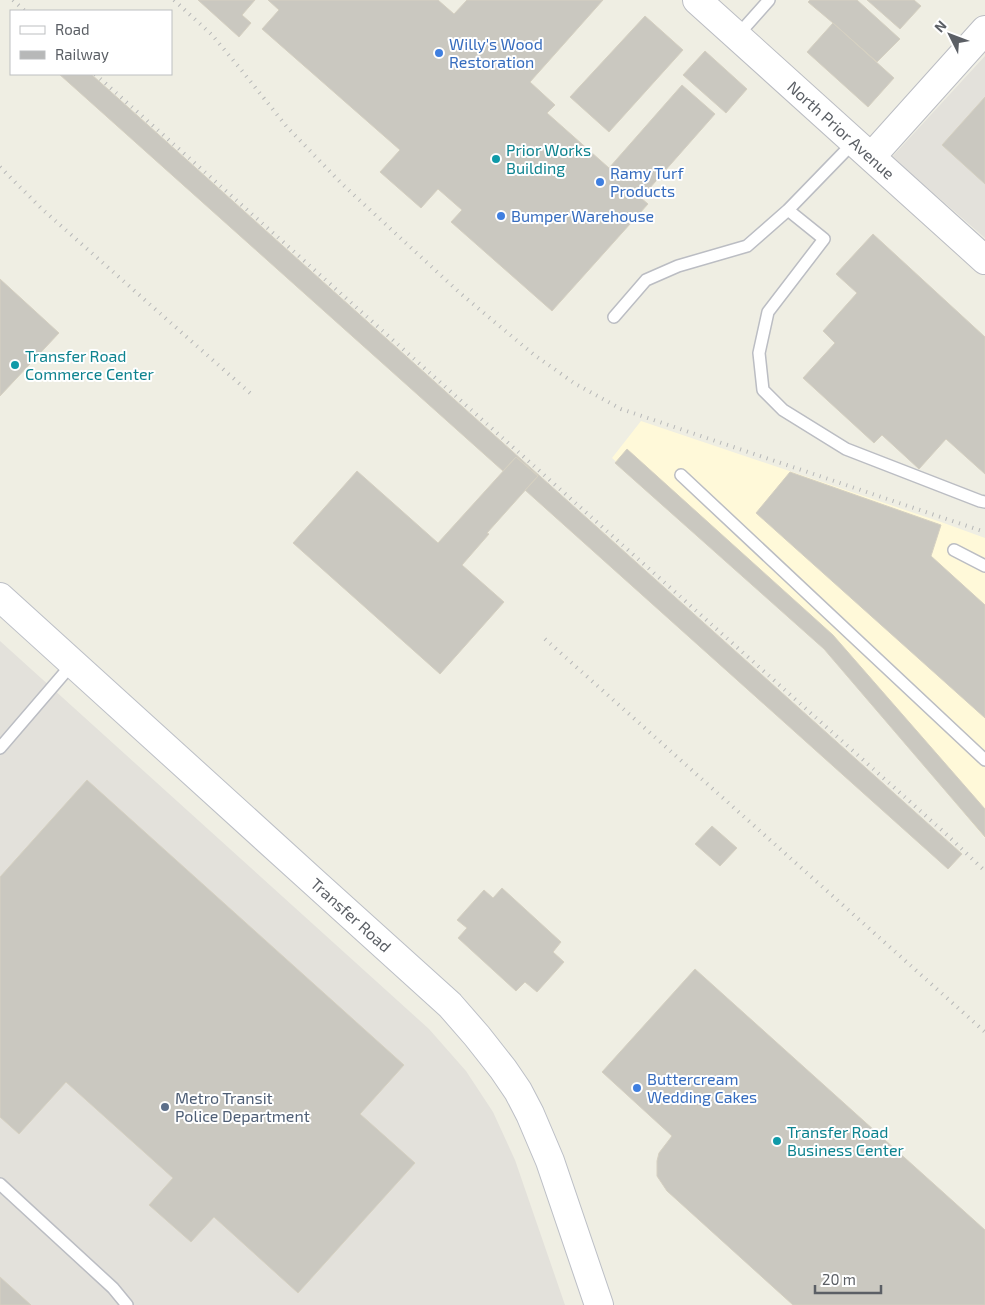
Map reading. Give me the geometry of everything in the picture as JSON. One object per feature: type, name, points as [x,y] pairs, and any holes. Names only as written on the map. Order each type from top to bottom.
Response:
[{"type":"main road","name":"North Prior Avenue","points":[[698,0],[985,260]]},
{"type":"main road","points":[[863,150],[985,30]]},
{"type":"main road","name":"Transfer Road","points":[[0,597],[443,998],[477,1036],[513,1084],[530,1114],[550,1161],[599,1305]]},
{"type":"lane","points":[[738,36],[769,0]]},
{"type":"lane","points":[[614,317],[646,280],[678,266],[747,246],[788,210],[863,150]]},
{"type":"lane","points":[[788,210],[824,239],[768,312],[759,353],[763,390],[783,410],[846,449],[980,502],[985,502]]},
{"type":"lane","points":[[681,474],[985,760]]},
{"type":"lane","points":[[954,550],[985,566]]},
{"type":"lane","points":[[0,748],[73,663]]},
{"type":"lane","points":[[0,1184],[113,1288],[127,1305]]},
{"type":"shaded area","points":[[985,56],[985,238],[892,157]]},
{"type":"shaded area","points":[[641,421],[985,538],[985,838],[825,647],[612,458]]},
{"type":"shaded area","points":[[0,641],[429,1029],[466,1071],[493,1112],[515,1160],[565,1305],[0,1305]]},
{"type":"building","points":[[198,0],[255,0],[242,15],[251,23],[239,37]]},
{"type":"building","name":"Prior Works Building","points":[[268,0],[438,0],[454,14],[467,0],[603,0],[530,82],[555,105],[547,113],[609,168],[682,85],[715,114],[641,198],[648,204],[552,311],[451,222],[462,210],[438,189],[421,208],[380,172],[400,150],[262,29],[279,10]]},
{"type":"building","points":[[810,0],[857,0],[900,39],[877,62],[808,2]]},
{"type":"building","points":[[867,0],[914,0],[921,6],[900,29]]},
{"type":"building","points":[[645,16],[683,50],[609,132],[570,97]]},
{"type":"building","points":[[833,23],[894,78],[868,107],[807,52]]},
{"type":"building","points":[[705,51],[747,89],[726,113],[683,75]]},
{"type":"building","points":[[60,75],[92,75],[962,854],[948,869],[525,490],[538,476],[516,457],[503,471]]},
{"type":"building","points":[[985,97],[985,184],[942,145]]},
{"type":"building","points":[[873,234],[985,337],[985,474],[946,439],[919,469],[882,435],[874,443],[803,378],[835,343],[823,331],[857,293],[836,274]]},
{"type":"building","name":"Transfer Road Commerce Center","points":[[0,279],[59,333],[0,396]]},
{"type":"building","points":[[627,449],[833,635],[985,809],[985,837],[824,649],[615,463]]},
{"type":"building","points":[[516,457],[538,476],[487,533],[489,534],[462,565],[504,602],[440,674],[293,543],[357,471],[438,543]]},
{"type":"building","points":[[790,472],[941,525],[931,556],[985,605],[985,718],[756,513]]},
{"type":"building","points":[[87,780],[404,1065],[360,1114],[415,1163],[298,1293],[214,1217],[191,1242],[149,1205],[173,1178],[66,1082],[19,1134],[0,1117],[0,877]]},
{"type":"building","points":[[712,826],[737,848],[720,866],[695,844]]},
{"type":"building","points":[[502,888],[561,942],[553,952],[564,962],[537,992],[525,982],[516,991],[458,938],[467,928],[457,920],[484,890],[493,898]]},
{"type":"building","name":"Transfer Road Business Center","points":[[695,969],[985,1230],[985,1305],[793,1305],[667,1191],[657,1176],[657,1161],[659,1153],[672,1136],[602,1072]]},
{"type":"building","points":[[0,1277],[31,1305],[0,1305]]},
{"type":"railway","points":[[13,0],[24,10]]},
{"type":"railway","points":[[174,0],[212,35],[287,127],[341,183],[460,293],[533,354],[574,383],[621,409],[985,532]]},
{"type":"railway","points":[[96,75],[945,833],[985,871]]},
{"type":"railway","points":[[0,167],[42,209],[250,393]]},
{"type":"railway","points":[[545,639],[985,1032]]},
{"type":"place","name":"Willy's Wood Restoration","points":[[439,53]]},
{"type":"place","name":"Prior Works Building","points":[[496,159]]},
{"type":"place","name":"Ramy Turf Products","points":[[600,182]]},
{"type":"place","name":"Bumper Warehouse","points":[[501,216]]},
{"type":"place","name":"Transfer Road Commerce Center","points":[[15,365]]},
{"type":"place","name":"Buttercream Wedding Cakes","points":[[637,1088]]},
{"type":"place","name":"Metro Transit Police Department","points":[[165,1107]]},
{"type":"place","name":"Transfer Road Business Center","points":[[777,1141]]}]
